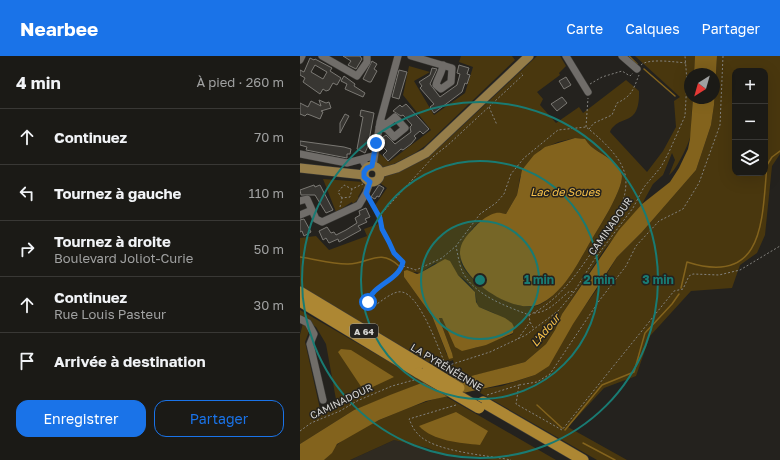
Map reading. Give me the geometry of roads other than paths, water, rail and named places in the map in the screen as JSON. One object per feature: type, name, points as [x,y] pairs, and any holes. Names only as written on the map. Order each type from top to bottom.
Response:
[{"type":"highway","name":"LA PYRÉNÉENNE","points":[[300,292],[421,374]]},
{"type":"highway","name":"LA PYRÉNÉENNE","points":[[300,301],[421,374],[481,402],[583,460]]},
{"type":"highway","name":"LA PYRÉNÉENNE","points":[[481,402],[568,460]]},
{"type":"main road","points":[[380,173],[397,168],[426,153],[529,56]]},
{"type":"main road","points":[[300,168],[368,170],[377,168],[380,173]]},
{"type":"main road","points":[[368,170],[366,179],[370,184],[377,180],[380,173]]},
{"type":"street","points":[[300,60],[302,56]]},
{"type":"street","points":[[322,56],[357,76],[367,62],[368,56]]},
{"type":"street","points":[[368,170],[373,156],[379,124],[398,56]]},
{"type":"street","points":[[412,56],[443,65]]},
{"type":"street","points":[[566,56],[588,92]]},
{"type":"street","points":[[622,56],[638,71]]},
{"type":"street","points":[[300,154],[348,163],[373,156]]},
{"type":"street","points":[[362,159],[368,170]]},
{"type":"street","points":[[303,200],[312,210],[318,221],[322,222],[359,205],[370,184]]},
{"type":"street","points":[[300,215],[312,210]]},
{"type":"street","points":[[300,319],[308,323],[314,334],[310,344],[323,400]]},
{"type":"water","points":[[695,56],[717,56],[716,68],[694,68]]},
{"type":"water","points":[[693,104],[714,104],[711,125],[696,170],[642,232],[617,257],[573,324],[549,366],[535,375],[513,382],[426,401],[379,420],[337,444],[332,453],[324,460],[300,460],[300,444],[354,410],[424,382],[471,376],[525,362],[546,344],[555,330],[562,314],[619,230],[642,204],[670,182],[688,149]]},
{"type":"water","name":"Lac de Soues","points":[[575,138],[585,139],[594,149],[616,164],[622,176],[618,191],[609,210],[569,278],[556,293],[540,304],[530,306],[517,305],[504,300],[491,293],[469,274],[462,263],[460,249],[463,242],[471,231],[485,218],[497,213],[506,214],[517,195],[522,170],[534,155],[545,147]]},
{"type":"water","points":[[445,259],[450,261],[458,275],[475,292],[476,302],[479,307],[505,318],[512,323],[514,327],[513,333],[486,345],[462,351],[455,347],[442,318],[439,318],[452,353],[453,358],[449,359],[432,316],[404,277],[404,271],[407,270],[417,274]]},
{"type":"water","points":[[341,349],[351,350],[394,377],[364,391],[338,352]]},
{"type":"water","points":[[456,412],[488,431],[480,445],[439,438],[425,431],[419,426]]},
{"type":"waterway","points":[[629,56],[637,64]]},
{"type":"waterway","points":[[644,69],[675,96]]},
{"type":"waterway","points":[[681,288],[687,262],[713,267],[732,265],[745,257],[754,243],[760,226],[767,165],[772,157],[780,151]]},
{"type":"waterway","points":[[300,257],[341,264],[354,264],[379,257],[392,260],[399,266]]},
{"type":"waterway","points":[[565,430],[602,385],[634,372],[645,333],[672,304],[679,294]]},
{"type":"waterway","points":[[537,405],[562,428]]},
{"type":"waterway","points":[[583,443],[615,460]]},
{"type":"water label","name":"L'Adour","points":[[545,330]]}]
